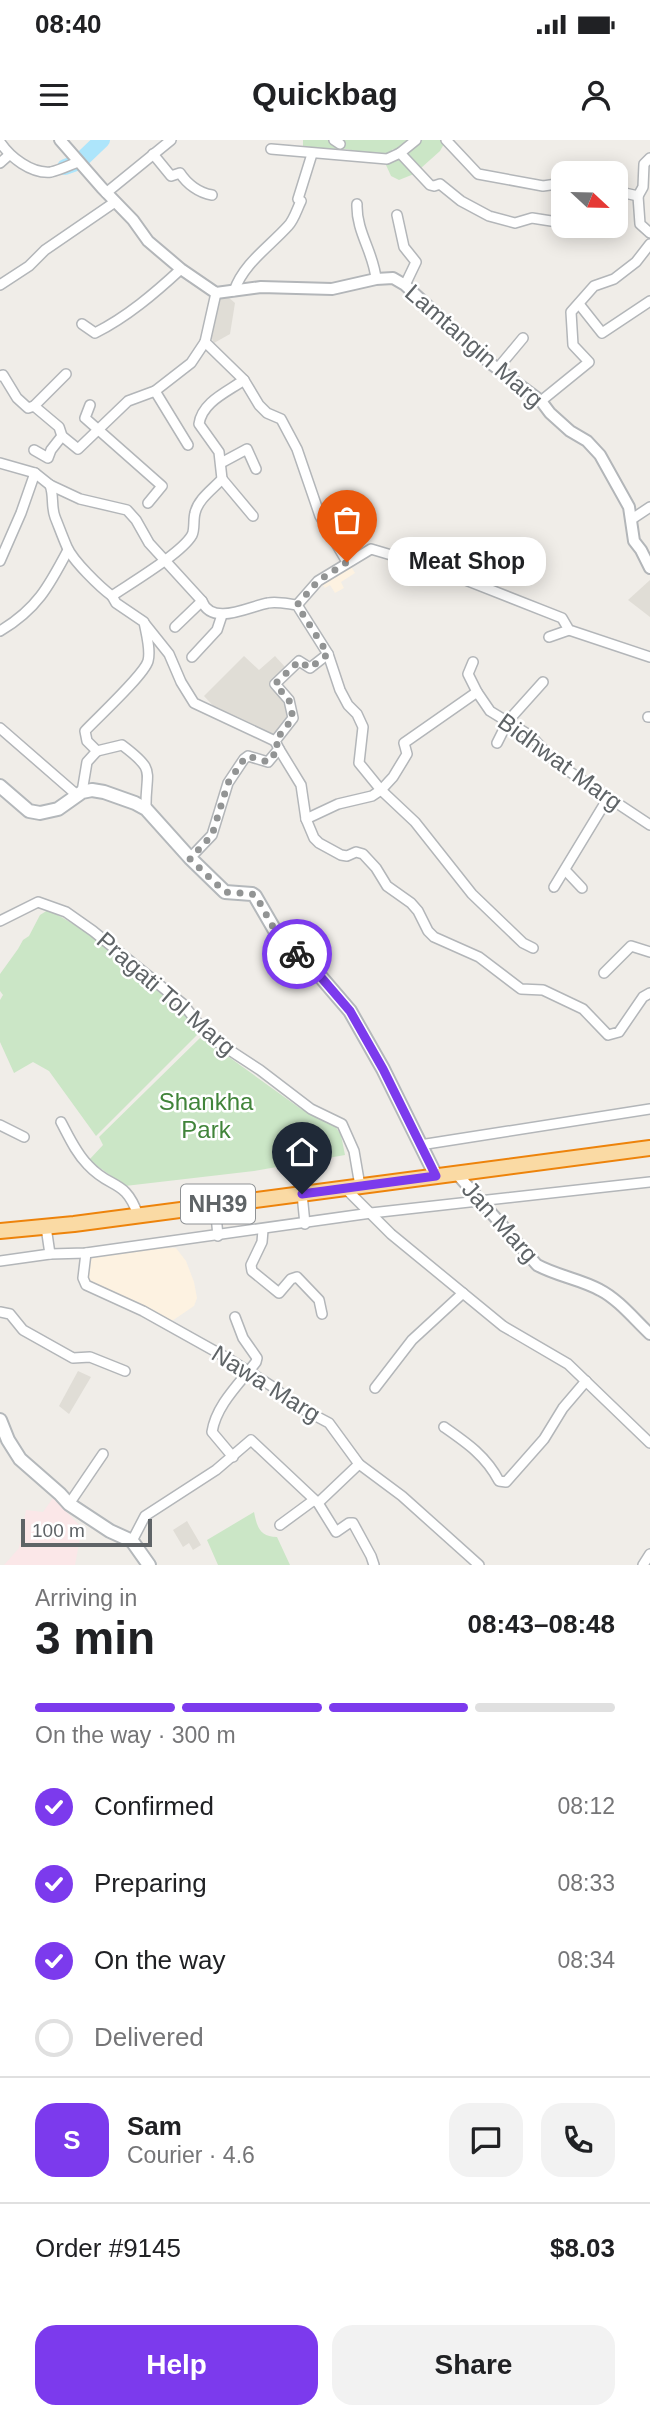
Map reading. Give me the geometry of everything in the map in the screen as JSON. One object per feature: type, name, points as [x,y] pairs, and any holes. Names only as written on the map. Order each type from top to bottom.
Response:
[{"type":"highway","name":"NH39","points":[[0,1231],[650,1147]]},
{"type":"main road","points":[[0,786],[29,811],[40,813],[58,809],[79,794],[92,790],[135,803],[146,809],[190,859],[225,892],[256,896],[277,934],[320,976],[350,1011],[383,1069],[436,1176]]},
{"type":"main road","points":[[0,1420],[20,1459],[69,1504],[110,1531],[132,1541],[149,1565]]},
{"type":"street","points":[[34,406],[59,427],[62,436],[78,449],[128,401],[155,391],[191,363],[205,342],[216,293],[181,269],[148,241],[60,140]]},
{"type":"street","points":[[0,285],[29,266],[111,197],[153,154],[171,140]]},
{"type":"street","points":[[271,149],[387,159],[400,153],[416,140]]},
{"type":"street","points":[[446,140],[478,174],[543,186],[551,185]]},
{"type":"street","points":[[0,142],[9,155],[39,170],[51,172],[78,162]]},
{"type":"street","points":[[400,153],[430,185],[440,184],[461,201],[489,216],[515,223],[532,218],[551,221]]},
{"type":"street","points":[[153,154],[171,176],[180,173],[186,183],[212,195]]},
{"type":"street","points":[[234,291],[237,282],[255,258],[289,225],[301,201],[298,200],[312,154]]},
{"type":"street","points":[[0,163],[9,155]]},
{"type":"street","points":[[638,195],[647,187],[643,164],[650,158]]},
{"type":"street","points":[[628,193],[638,195]]},
{"type":"street","points":[[638,195],[640,224],[650,233]]},
{"type":"street","points":[[357,205],[356,220],[376,279]]},
{"type":"street","points":[[397,215],[404,247],[416,262],[405,285]]},
{"type":"street","points":[[541,401],[589,362],[573,345],[571,312],[594,286],[614,279],[636,261],[650,244]]},
{"type":"street","points":[[82,324],[95,333],[109,326],[152,295],[181,269]]},
{"type":"street","name":"Lamtangin Marg","points":[[216,293],[261,287],[332,289],[393,278],[405,285],[600,455],[629,507],[634,541],[650,568]]},
{"type":"street","points":[[579,304],[602,333],[650,302]]},
{"type":"street","points":[[498,368],[523,338]]},
{"type":"street","points":[[205,342],[244,380],[267,413],[281,418],[297,449],[320,516],[347,562]]},
{"type":"street","points":[[0,376],[3,375],[17,398],[28,408],[34,406],[66,374]]},
{"type":"street","points":[[244,380],[204,408],[200,424],[219,452],[222,479],[253,516]]},
{"type":"street","points":[[155,391],[188,445]]},
{"type":"street","points":[[90,405],[85,418],[162,486],[148,503]]},
{"type":"street","points":[[34,450],[48,458],[62,436]]},
{"type":"street","points":[[220,463],[247,449],[256,469]]},
{"type":"street","points":[[0,463],[35,473],[50,485],[80,499],[127,510],[149,543],[204,606],[222,615],[271,602],[297,605]]},
{"type":"street","points":[[0,561],[35,473]]},
{"type":"street","points":[[112,596],[165,560],[190,538],[199,502],[222,479]]},
{"type":"street","points":[[50,485],[55,516],[63,531],[68,550],[116,603],[144,622],[169,654],[194,703],[277,745],[301,785],[306,819],[319,843],[341,855],[347,856],[356,852],[363,854],[387,886],[418,911],[434,937],[478,957],[521,989],[543,990],[583,1009],[608,1035],[620,1032],[643,997],[650,993]]},
{"type":"street","points":[[632,519],[650,507]]},
{"type":"street","points":[[0,631],[13,624],[45,593],[68,550]]},
{"type":"street","points":[[297,605],[318,581],[371,550],[409,559],[562,618],[569,630]]},
{"type":"street","points":[[175,627],[202,601]]},
{"type":"street","points":[[297,605],[328,654],[340,690],[348,705],[357,713],[363,727],[359,763],[381,790],[415,822],[472,894],[523,943],[533,948]]},
{"type":"street","points":[[192,657],[217,630],[222,615]]},
{"type":"street","points":[[97,751],[87,741],[85,731],[147,664],[149,657],[144,622]]},
{"type":"street","points":[[549,637],[569,630],[650,657]]},
{"type":"street","points":[[190,859],[212,835],[228,783],[244,759],[248,756],[268,762],[293,718],[289,700],[275,684],[299,661],[310,668],[328,654]]},
{"type":"street","name":"Bidhwat Marg","points":[[472,662],[468,674],[490,711],[531,736],[555,762],[650,825]]},
{"type":"street","points":[[497,743],[508,721],[543,682]]},
{"type":"street","name":"Bidhwat Marg","points":[[381,790],[398,771],[407,754],[404,743],[477,692]]},
{"type":"street","points":[[0,728],[79,794],[87,762],[97,751],[122,745],[140,758],[147,767],[149,775],[145,787],[146,809]]},
{"type":"street","points":[[306,819],[338,804],[372,796],[381,790]]},
{"type":"street","points":[[554,887],[608,798]]},
{"type":"street","points":[[566,871],[582,888]]},
{"type":"street","name":"Pragati Tol Marg","points":[[0,921],[38,902],[66,912],[93,931],[183,1004],[208,1037],[260,1070],[311,1109],[342,1124],[354,1151],[353,1187]]},
{"type":"street","points":[[604,973],[631,946],[650,953]]},
{"type":"street","points":[[420,1144],[650,1109]]},
{"type":"street","points":[[61,1122],[76,1151],[88,1165],[100,1176],[128,1192],[138,1215]]},
{"type":"street","points":[[0,1125],[24,1137]]},
{"type":"street","name":"Jan Marg","points":[[457,1174],[537,1265],[604,1292],[650,1334]]},
{"type":"street","points":[[0,1261],[218,1236],[371,1213],[650,1182]]},
{"type":"street","points":[[353,1187],[371,1213],[391,1234],[503,1326],[568,1364],[650,1443]]},
{"type":"street","points":[[302,1194],[305,1224]]},
{"type":"street","points":[[215,1205],[218,1236]]},
{"type":"street","points":[[46,1227],[51,1254]]},
{"type":"street","points":[[263,1230],[262,1242],[251,1265],[253,1271],[279,1293],[291,1279],[297,1277],[318,1300],[322,1314]]},
{"type":"street","name":"Nawa Marg","points":[[86,1253],[83,1278],[86,1285],[166,1324],[249,1371],[295,1405],[329,1423],[359,1464],[402,1496],[479,1565]]},
{"type":"street","points":[[376,1388],[412,1340],[463,1293]]},
{"type":"street","points":[[0,1312],[10,1314],[23,1330],[73,1358],[90,1357],[125,1371]]},
{"type":"street","points":[[233,1457],[212,1432],[214,1420],[257,1358],[243,1338],[234,1317]]},
{"type":"street","points":[[444,1427],[473,1447],[489,1463],[499,1481],[506,1482],[544,1439],[563,1408],[586,1381]]},
{"type":"street","points":[[132,1541],[145,1516],[216,1470],[251,1440],[316,1502],[336,1532],[353,1523],[374,1565]]},
{"type":"street","points":[[69,1504],[103,1454]]},
{"type":"street","points":[[280,1525],[316,1502],[359,1464]]},
{"type":"street","points":[[643,1565],[650,1554]]},
{"type":"shaded area","points":[[228,297],[235,303],[230,334],[214,343],[210,335],[217,300]]},
{"type":"shaded area","points":[[349,563],[355,573],[341,582],[344,588],[335,593],[330,585],[325,588],[321,583]]},
{"type":"shaded area","points":[[650,580],[650,617],[628,600]]},
{"type":"shaded area","points":[[244,656],[259,670],[275,656],[286,668],[273,684],[291,717],[274,735],[218,711],[204,696]]},
{"type":"shaded area","points":[[176,1248],[186,1261],[197,1298],[194,1306],[169,1323],[91,1282],[85,1270],[90,1257],[131,1249]]},
{"type":"shaded area","points":[[78,1371],[91,1377],[69,1414],[59,1406]]},
{"type":"shaded area","points":[[53,1498],[82,1528],[75,1565],[4,1565],[19,1548],[26,1510],[43,1512]]},
{"type":"shaded area","points":[[187,1521],[201,1545],[193,1550],[189,1543],[183,1547],[173,1530]]},
{"type":"green space","points":[[303,140],[414,140],[402,151],[393,149],[386,157],[346,149],[303,149]]},
{"type":"green space","points":[[422,140],[443,140],[444,144],[421,168],[407,155]]},
{"type":"green space","points":[[399,157],[414,174],[399,180],[391,176],[386,165]]},
{"type":"green space","points":[[48,910],[132,963],[172,998],[198,1034],[96,1136],[49,1071],[33,1062],[14,1073],[0,1042],[0,1000],[3,995],[0,991],[0,974],[23,940],[29,936],[40,915]]},
{"type":"green space","name":"Shankha Park","points":[[201,1037],[301,1109],[332,1121],[341,1135],[345,1155],[254,1171],[125,1186],[89,1160],[103,1145],[99,1137]]},
{"type":"green space","points":[[254,1512],[260,1530],[271,1537],[277,1537],[290,1565],[218,1565],[207,1540]]},
{"type":"waterway","points":[[65,167],[79,162],[102,140]]},
{"type":"way so far","points":[[297,954],[277,934],[256,896],[225,892],[190,859],[212,835],[228,783],[244,759],[248,756],[268,762],[279,748],[275,741],[293,718],[289,700],[275,684],[299,661],[310,668],[328,654],[297,605],[318,581],[347,562]]},
{"type":"place","name":"Meat Shop","points":[[347,562]]},
{"type":"route","points":[[297,954],[350,1011],[383,1069],[436,1176],[302,1194]]}]
